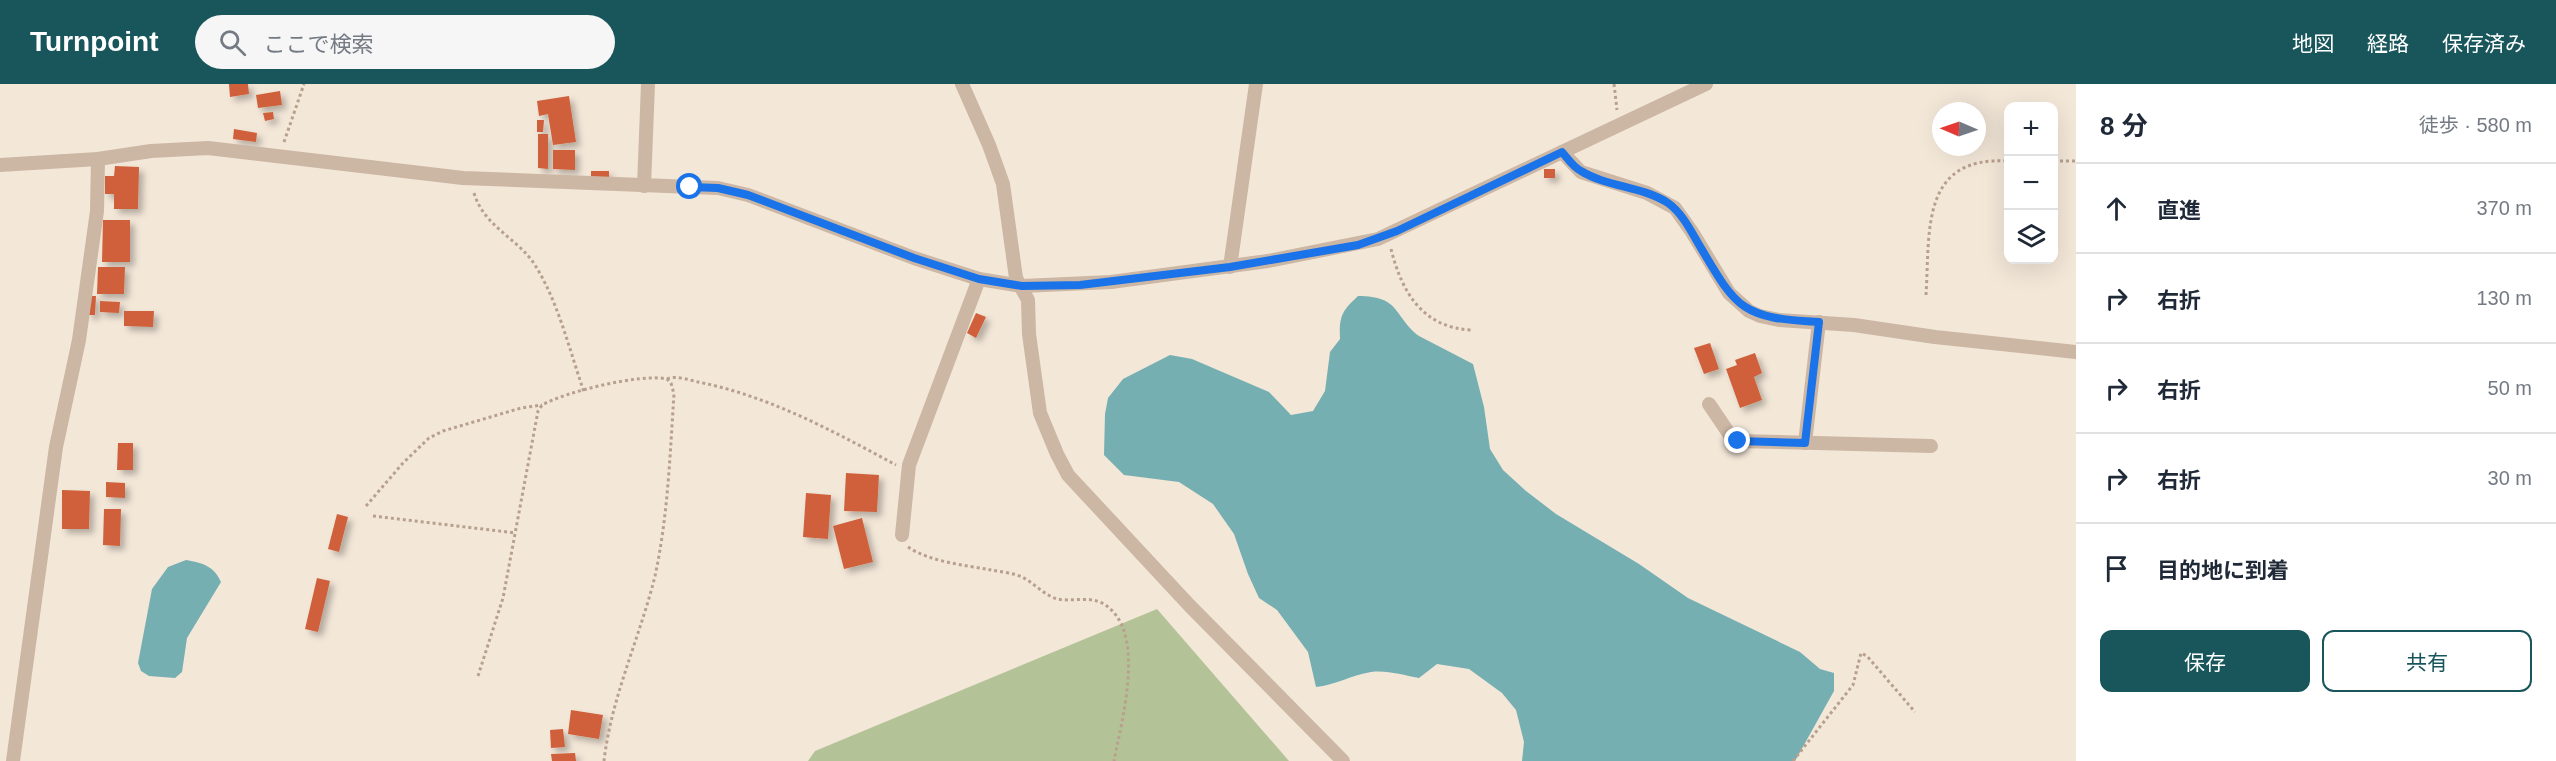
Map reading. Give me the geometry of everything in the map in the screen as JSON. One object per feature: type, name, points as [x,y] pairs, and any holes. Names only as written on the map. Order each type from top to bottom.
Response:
[{"type":"street","points":[[644,186],[648,84]]},
{"type":"street","points":[[962,84],[999,172],[1005,197],[1009,240],[1016,278],[1028,300],[1029,334],[1040,413],[1068,475],[1181,597],[1343,761]]},
{"type":"street","points":[[1230,267],[1256,84]]},
{"type":"street","points":[[0,165],[98,159],[208,148],[471,178],[718,188],[736,192],[914,258],[979,279],[1022,286],[1090,284],[1230,267],[1358,245],[1387,235],[1706,84]]},
{"type":"street","points":[[1562,152],[1581,172],[1647,192],[1675,208],[1729,293],[1749,310],[1779,320],[1819,322],[2076,352]]},
{"type":"street","points":[[13,761],[56,447],[80,328],[97,211],[98,159]]},
{"type":"street","points":[[902,535],[908,471],[979,279]]},
{"type":"street","points":[[1805,443],[1819,322]]},
{"type":"street","points":[[1709,404],[1732,438],[1738,441],[1931,446]]},
{"type":"path","points":[[279,155],[304,84]]},
{"type":"path","points":[[1614,84],[1618,124]]},
{"type":"path","points":[[1926,295],[1930,232],[1939,190],[1953,175],[1966,167],[1988,160],[2004,161]]},
{"type":"path","points":[[2058,161],[2076,161]]},
{"type":"path","points":[[471,178],[477,204],[498,231],[531,260],[542,278],[584,392]]},
{"type":"path","points":[[1387,235],[1396,272],[1421,312],[1438,323],[1454,329],[1472,330]]},
{"type":"path","points":[[366,506],[403,463],[429,438],[443,431],[521,408],[542,405],[639,379],[677,378],[756,396],[853,441],[908,471]]},
{"type":"path","points":[[604,761],[617,703],[654,577],[661,544],[674,394],[671,383],[667,379]]},
{"type":"path","points":[[478,676],[503,598],[538,411],[542,405]]},
{"type":"path","points":[[373,516],[516,533]]},
{"type":"path","points":[[902,535],[905,543],[917,552],[1021,577],[1055,598],[1100,601],[1114,613],[1125,630],[1129,651],[1124,707],[1114,761]]},
{"type":"path","points":[[1793,761],[1853,685],[1861,653],[1868,656],[1915,712]]},
{"type":"green space","points":[[1157,609],[1289,761],[808,761],[815,751]]},
{"type":"water","points":[[1358,296],[1382,299],[1389,303],[1419,336],[1473,364],[1484,407],[1490,449],[1503,470],[1526,491],[1556,514],[1639,564],[1688,598],[1800,652],[1820,669],[1834,673],[1834,691],[1795,761],[1522,761],[1524,742],[1516,710],[1502,693],[1469,669],[1437,664],[1419,678],[1389,672],[1371,672],[1316,687],[1308,652],[1277,610],[1259,598],[1234,534],[1213,504],[1179,482],[1124,475],[1104,455],[1105,414],[1108,398],[1123,379],[1170,355],[1192,359],[1269,392],[1291,415],[1313,411],[1325,391],[1330,352],[1340,339],[1343,314]]},
{"type":"water","points":[[186,560],[207,566],[215,572],[221,582],[187,638],[182,672],[175,678],[149,676],[141,671],[138,663],[152,589],[168,567]]},
{"type":"building","points":[[229,84],[248,84],[249,94],[230,97]]},
{"type":"building","points":[[280,91],[282,105],[258,108],[256,95]]},
{"type":"building","points":[[569,96],[576,142],[553,145],[548,114],[539,116],[537,101]]},
{"type":"building","points":[[273,112],[274,119],[265,121],[263,113]]},
{"type":"building","points":[[537,120],[544,120],[543,132],[537,132]]},
{"type":"building","points":[[234,129],[257,133],[256,142],[233,139]]},
{"type":"building","points":[[538,134],[548,134],[548,169],[538,168]]},
{"type":"building","points":[[553,150],[575,150],[575,170],[553,169]]},
{"type":"building","points":[[115,166],[139,167],[138,209],[114,209],[114,194],[105,194],[105,176],[114,176]]},
{"type":"building","points":[[1544,169],[1555,169],[1555,178],[1544,178]]},
{"type":"building","points":[[591,171],[609,171],[609,177],[591,177]]},
{"type":"building","points":[[103,220],[130,220],[130,262],[102,262]]},
{"type":"building","points":[[98,267],[125,267],[124,294],[97,294]]},
{"type":"building","points":[[88,296],[96,296],[95,315],[88,315]]},
{"type":"building","points":[[100,301],[120,302],[119,313],[100,312]]},
{"type":"building","points":[[124,311],[154,311],[153,327],[124,326]]},
{"type":"building","points":[[976,313],[986,317],[976,338],[967,333]]},
{"type":"building","points":[[1710,343],[1719,369],[1704,374],[1694,348]]},
{"type":"building","points":[[1755,353],[1762,373],[1754,377],[1762,400],[1740,408],[1726,369],[1737,365],[1735,360]]},
{"type":"building","points":[[118,443],[133,443],[133,470],[117,470]]},
{"type":"building","points":[[846,473],[879,475],[877,512],[844,511]]},
{"type":"building","points":[[106,482],[125,483],[125,498],[106,497]]},
{"type":"building","points":[[62,490],[90,491],[89,529],[62,529]]},
{"type":"building","points":[[806,493],[831,495],[828,539],[803,537]]},
{"type":"building","points":[[104,509],[121,509],[120,546],[103,545]]},
{"type":"building","points":[[337,514],[348,517],[339,552],[328,549]]},
{"type":"building","points":[[862,518],[873,562],[844,569],[833,526]]},
{"type":"building","points":[[317,578],[330,581],[318,632],[305,629]]},
{"type":"building","points":[[571,710],[603,715],[599,739],[568,734]]},
{"type":"building","points":[[563,729],[565,747],[551,748],[550,730]]},
{"type":"building","points":[[575,753],[576,761],[552,761],[551,754]]},
{"type":"route","points":[[690,187],[718,188],[748,195],[914,258],[979,279],[1022,286],[1080,285],[1230,267],[1358,245],[1397,231],[1562,152],[1581,172],[1647,192],[1675,208],[1729,293],[1749,310],[1760,316],[1779,320],[1819,322],[1805,443],[1738,441]]}]
